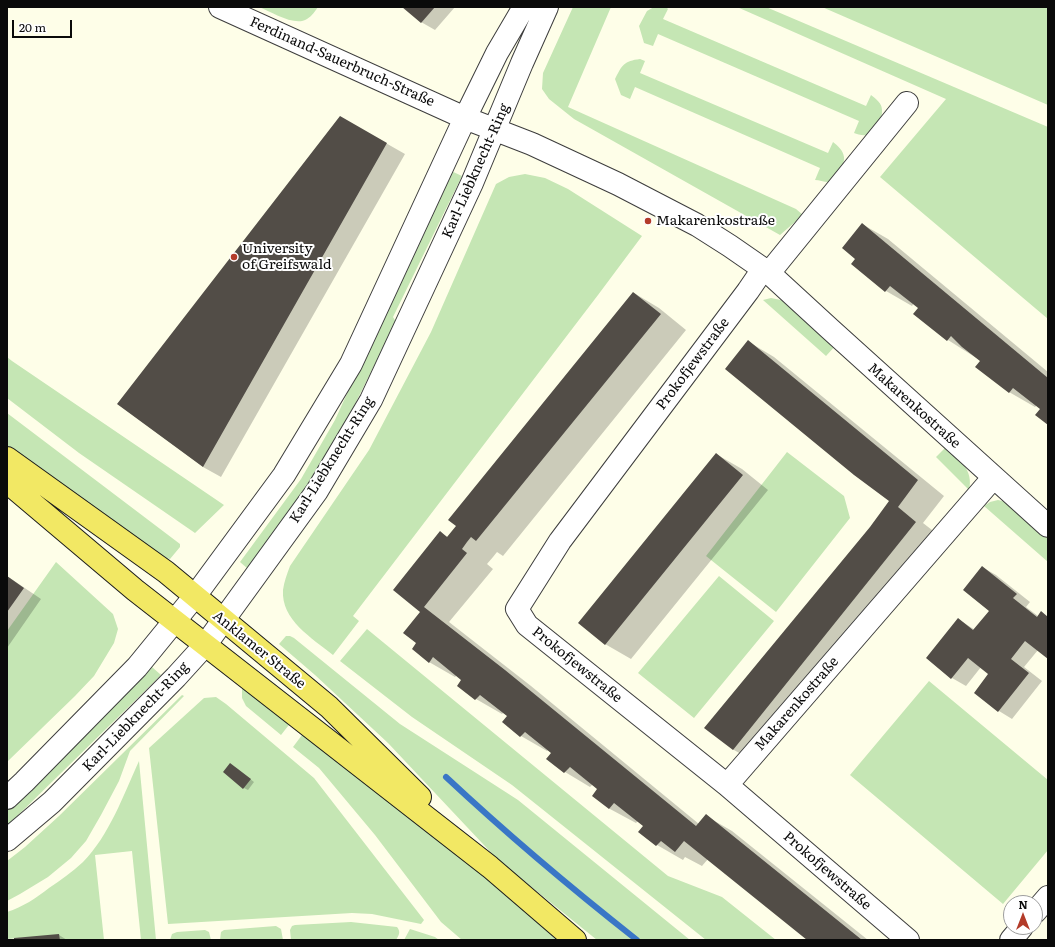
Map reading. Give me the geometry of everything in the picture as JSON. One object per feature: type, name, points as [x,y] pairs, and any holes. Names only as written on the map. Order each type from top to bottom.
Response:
[{"type":"main road","name":"Anklamer Straße","points":[[7,458],[166,572],[329,707],[490,867]]},
{"type":"main road","name":"Anklamer Straße","points":[[7,482],[136,590],[490,867],[575,940]]},
{"type":"street","name":"Ferdinand-Sauerbruch-Straße","points":[[220,7],[465,118]]},
{"type":"street","points":[[7,798],[137,666],[195,596],[284,474],[351,364],[465,118],[497,53],[524,7]]},
{"type":"street","name":"Karl-Liebknecht-Ring","points":[[7,840],[52,802],[176,677],[206,644],[317,491],[371,400],[472,183],[547,7]]},
{"type":"street","name":"Prokofjewstraße","points":[[907,103],[744,297],[560,541],[517,609],[527,625],[727,785],[908,940]]},
{"type":"street","name":"Makarenkostraße","points":[[465,118],[532,144],[618,184],[697,225],[766,271],[993,478],[1048,526]]},
{"type":"street","name":"Makarenkostraße","points":[[727,785],[993,478]]},
{"type":"green space","points":[[259,7],[318,7],[307,19],[296,21],[283,18]]},
{"type":"green space","points":[[573,7],[611,7],[568,107],[796,209],[803,215],[780,235],[574,119],[549,99],[542,89],[543,73]]},
{"type":"green space","points":[[654,7],[666,7],[668,9],[663,19],[866,106],[871,95],[878,101],[882,108],[878,125],[872,132],[866,135],[854,133],[859,121],[658,34],[653,46],[644,43],[639,26],[647,11]]},
{"type":"green space","points":[[737,7],[766,7],[1048,127],[1048,319],[880,177],[946,99]]},
{"type":"green space","points":[[822,7],[1048,7],[1048,105]]},
{"type":"green space","points":[[640,59],[645,61],[640,73],[828,153],[833,142],[843,152],[844,160],[840,172],[834,179],[828,182],[815,180],[820,168],[635,87],[630,99],[621,95],[615,79],[617,74],[624,64]]},
{"type":"green space","points":[[449,170],[462,176],[393,317],[396,322],[343,428],[306,489],[248,569],[240,562],[301,479],[335,420]]},
{"type":"green space","points":[[525,174],[545,178],[568,189],[642,236],[353,616],[359,621],[333,655],[307,635],[292,619],[287,610],[283,590],[290,566],[369,450],[431,332],[496,184],[509,177]]},
{"type":"green space","points":[[771,298],[781,300],[788,304],[837,344],[826,356],[763,300]]},
{"type":"green space","points":[[7,357],[224,505],[195,533],[79,453],[7,398]]},
{"type":"green space","points":[[7,413],[180,544],[180,547],[170,559],[166,558],[7,449]]},
{"type":"green space","points":[[946,447],[960,461],[967,471],[970,483],[969,490],[936,457]]},
{"type":"green space","points":[[787,452],[844,496],[850,518],[776,612],[706,556]]},
{"type":"green space","points":[[998,500],[1006,502],[1048,539],[1048,562],[984,506],[990,502]]},
{"type":"green space","points":[[56,562],[113,614],[118,629],[114,643],[94,676],[7,762],[7,631]]},
{"type":"green space","points":[[719,576],[774,621],[694,718],[638,673]]},
{"type":"green space","points":[[367,629],[668,876],[722,897],[776,940],[706,940],[512,785],[412,717],[340,661]]},
{"type":"green space","points":[[286,636],[294,638],[400,724],[518,800],[690,940],[597,940],[498,860],[388,743],[315,675],[279,644]]},
{"type":"green space","points":[[152,667],[161,675],[7,826],[7,810]]},
{"type":"green space","points":[[929,681],[1048,780],[1048,850],[1010,895],[1003,895],[1003,904],[850,775]]},
{"type":"green space","points":[[242,683],[292,721],[281,735],[246,706],[242,698]]},
{"type":"green space","points":[[182,695],[184,696],[130,751],[119,781],[86,841],[71,858],[48,877],[7,901],[7,861],[59,816]]},
{"type":"green space","points":[[216,697],[314,778],[424,920],[421,924],[372,914],[352,913],[168,924],[149,748],[204,698]]},
{"type":"green space","points":[[305,731],[565,940],[462,940],[441,922],[375,835],[319,768],[293,747]]},
{"type":"green space","points":[[139,761],[156,940],[141,940],[132,851],[95,855],[104,940],[60,940],[59,935],[7,939],[7,912],[24,905],[62,879],[83,862],[101,840],[122,801]]},
{"type":"green space","points":[[351,922],[397,927],[399,934],[396,940],[291,940],[290,930],[292,926],[295,925]]},
{"type":"green space","points":[[276,926],[281,929],[283,940],[220,940],[221,932],[224,930]]},
{"type":"green space","points":[[410,929],[435,937],[439,940],[404,940]]},
{"type":"green space","points":[[205,930],[209,932],[211,940],[170,940],[172,934],[177,932]]},
{"type":"building","points":[[402,7],[435,7],[421,23]]},
{"type":"building","points":[[340,116],[387,143],[203,467],[117,404]]},
{"type":"building","points":[[862,223],[1048,378],[1048,425],[1035,415],[1040,409],[1013,388],[1009,393],[975,367],[980,361],[951,336],[947,341],[913,314],[918,308],[890,286],[885,292],[851,264],[855,259],[842,248]]},
{"type":"building","points":[[633,292],[661,314],[476,541],[471,537],[462,549],[467,553],[424,607],[505,670],[696,826],[706,814],[862,940],[807,940],[684,841],[675,852],[661,841],[656,846],[638,832],[643,826],[614,803],[609,809],[592,796],[597,789],[570,767],[564,773],[546,759],[551,753],[525,732],[520,737],[502,722],[507,716],[480,695],[475,700],[457,686],[461,680],[433,657],[429,663],[412,649],[416,643],[403,633],[420,612],[393,590],[440,531],[447,537],[456,526],[448,520]]},
{"type":"building","points":[[748,340],[918,480],[898,507],[916,522],[733,750],[704,728],[870,527],[889,501],[854,475],[725,369]]},
{"type":"building","points":[[716,453],[743,475],[605,645],[578,623]]},
{"type":"building","points":[[982,566],[1017,594],[1013,598],[1037,617],[1041,611],[1048,617],[1048,659],[1025,641],[1011,659],[1029,673],[998,712],[974,693],[988,674],[968,658],[951,679],[926,658],[958,618],[973,630],[989,611],[963,590]]},
{"type":"building","points":[[7,576],[24,588],[7,612]]},
{"type":"building","points":[[230,763],[251,779],[243,789],[223,772]]},
{"type":"building","points":[[59,934],[60,940],[14,940],[14,938]]},
{"type":"waterway","points":[[446,777],[492,819],[588,901],[637,940]]},
{"type":"place","name":"Makarenkostraße","points":[[648,221]]},
{"type":"place","name":"University of Greifswald","points":[[234,257]]}]
